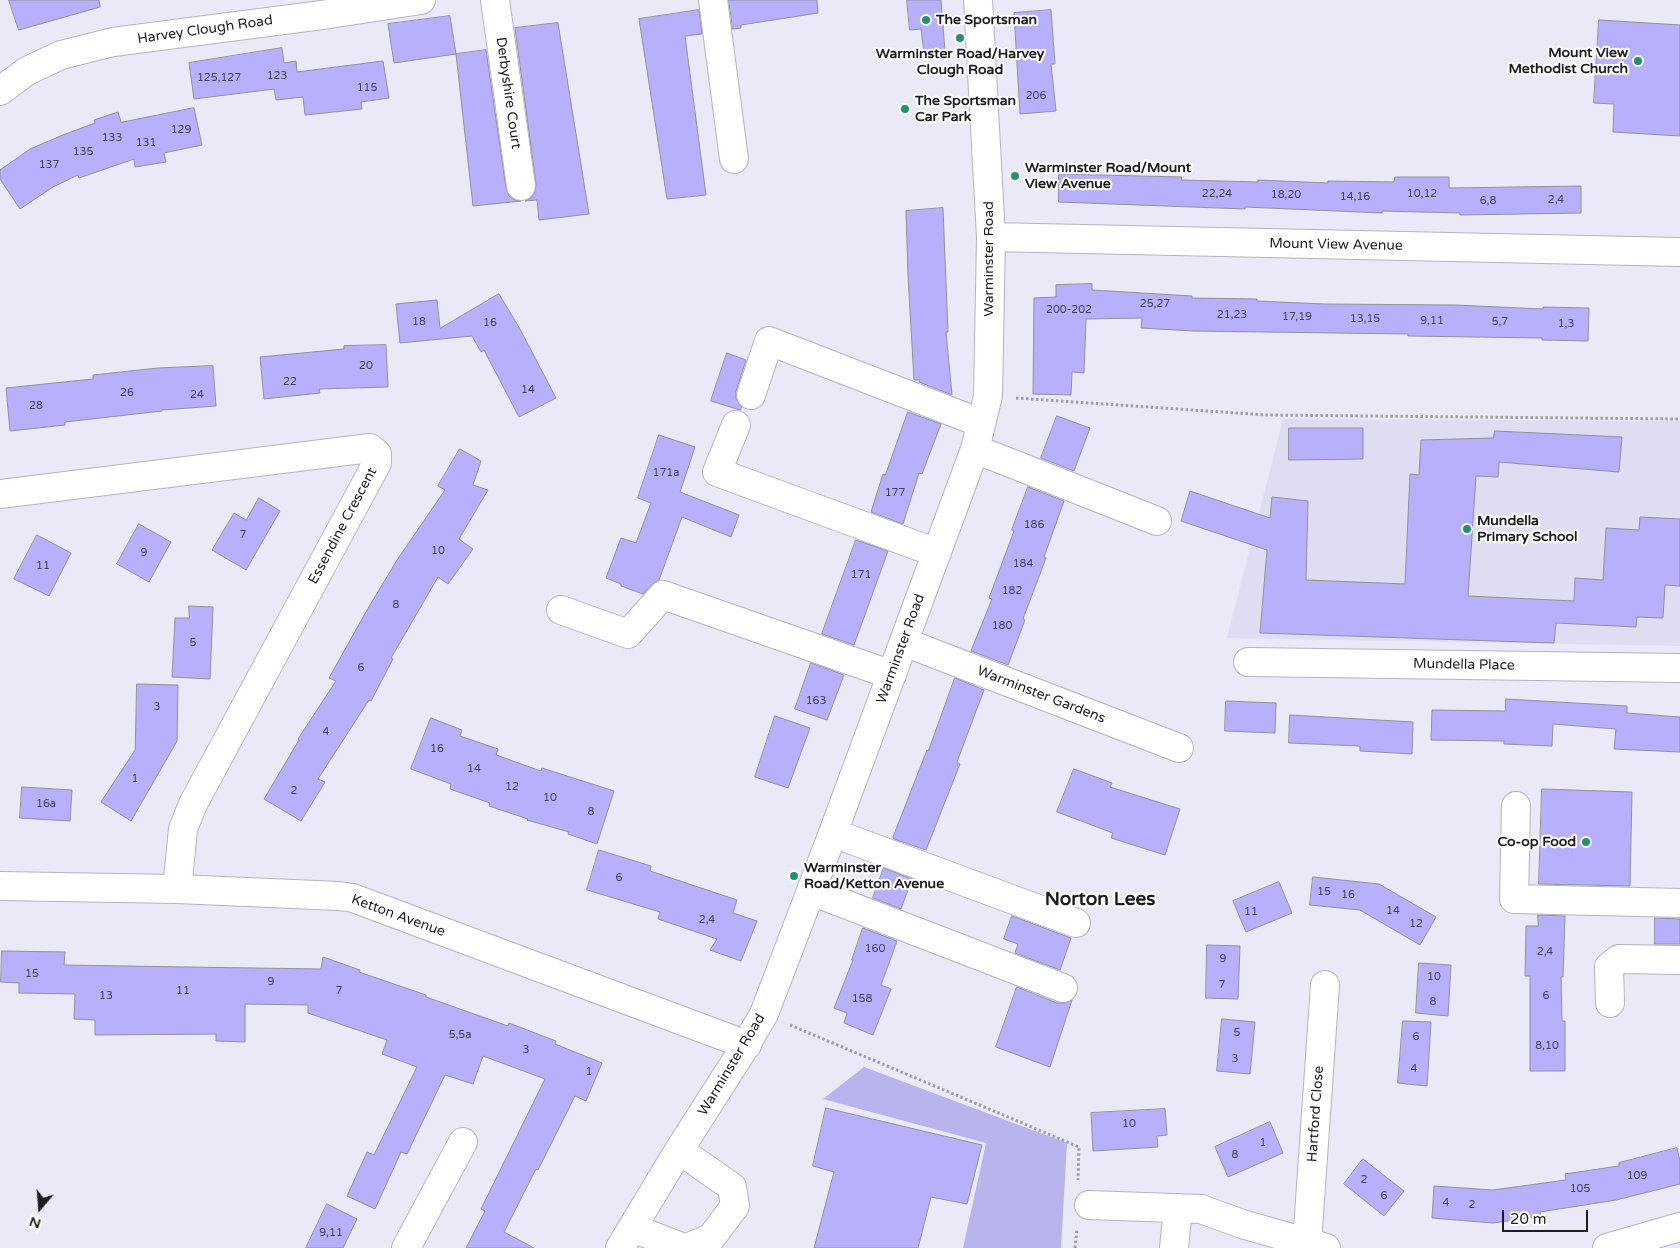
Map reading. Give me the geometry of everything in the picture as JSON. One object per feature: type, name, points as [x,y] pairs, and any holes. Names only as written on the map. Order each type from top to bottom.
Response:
[{"type":"street","name":"Harvey Clough Road","points":[[0,91],[27,71],[61,55],[113,42],[322,15],[420,0]]},
{"type":"street","name":"Derbyshire Court","points":[[496,0],[521,186]]},
{"type":"street","points":[[713,0],[734,159]]},
{"type":"street","name":"Warminster Road","points":[[626,1238],[679,1150],[747,1045],[764,1014],[892,675],[978,436],[988,396],[991,237],[978,0]]},
{"type":"street","name":"Mount View Avenue","points":[[991,237],[1680,252]]},
{"type":"street","points":[[751,395],[769,341],[978,436],[1157,521]]},
{"type":"street","points":[[736,425],[717,472],[936,553]]},
{"type":"street","name":"Essendine Crescent","points":[[0,494],[370,448],[377,454],[377,463],[193,804],[183,829],[177,889]]},
{"type":"street","points":[[561,610],[628,634],[663,595],[892,675]]},
{"type":"street","name":"Warminster Gardens","points":[[904,642],[1179,748]]},
{"type":"street","name":"Mundella Place","points":[[1248,662],[1680,668]]},
{"type":"street","points":[[1516,806],[1514,899],[1680,903]]},
{"type":"street","points":[[833,833],[1076,923]]},
{"type":"street","name":"Ketton Avenue","points":[[0,886],[177,889],[353,898],[747,1045]]},
{"type":"street","points":[[811,891],[1064,988]]},
{"type":"street","points":[[1610,1003],[1609,967],[1619,959],[1680,960]]},
{"type":"street","name":"Hartford Close","points":[[1317,1246],[1325,985]]},
{"type":"street","points":[[406,1248],[464,1142]]},
{"type":"street","points":[[626,1238],[686,1248],[711,1238],[735,1206],[732,1187],[679,1150]]},
{"type":"street","points":[[1081,1204],[1201,1209],[1242,1224],[1317,1246]]},
{"type":"street","points":[[1174,1248],[1178,1208]]},
{"type":"street","points":[[1608,1248],[1680,1227]]},
{"type":"path","points":[[988,396],[1266,415],[1680,419]]},
{"type":"path","points":[[764,1014],[1079,1147],[1081,1204],[1075,1248]]},
{"type":"shaded area","name":"Mundella Primary School","points":[[1283,419],[1680,421],[1680,646],[1227,638]]},
{"type":"shaded area","points":[[864,1067],[1067,1143],[1061,1248],[963,1248],[986,1143],[823,1099]]},
{"type":"building","points":[[9,0],[99,0],[100,7],[19,30]]},
{"type":"building","points":[[729,0],[817,0],[818,13],[741,25],[741,28],[733,29]]},
{"type":"building","name":"The Sportsman","points":[[907,0],[941,0],[945,51],[924,53],[921,29],[910,30]]},
{"type":"building","points":[[699,10],[702,34],[685,36],[706,195],[667,199],[639,19]]},
{"type":"building","points":[[1051,10],[1055,64],[1051,64],[1056,111],[1020,114],[1014,13]]},
{"type":"building","points":[[450,16],[456,54],[394,63],[388,24]]},
{"type":"building","name":"Mount View Methodist Church","points":[[1599,20],[1680,25],[1680,136],[1613,132],[1614,104],[1594,103]]},
{"type":"building","points":[[558,23],[589,214],[539,220],[537,200],[525,201],[531,198],[535,192],[536,184],[515,28]]},
{"type":"building","points":[[282,48],[284,63],[296,61],[297,72],[383,61],[389,98],[361,102],[362,109],[305,115],[303,97],[276,100],[274,89],[194,99],[189,63]]},
{"type":"building","points":[[486,50],[506,188],[509,196],[521,201],[473,206],[456,54]]},
{"type":"building","points":[[194,108],[202,145],[164,153],[166,162],[135,167],[134,159],[79,178],[78,175],[53,187],[20,209],[0,179],[0,170],[30,149],[95,123],[94,120],[118,112],[121,122]]},
{"type":"building","points":[[1059,174],[1182,177],[1181,180],[1258,182],[1258,180],[1328,183],[1328,181],[1394,182],[1395,177],[1449,177],[1449,188],[1581,186],[1581,213],[1460,215],[1460,213],[1382,211],[1382,213],[1059,202]]},
{"type":"building","points":[[943,208],[948,332],[946,332],[952,395],[919,382],[920,380],[914,380],[908,276],[906,211]]},
{"type":"building","points":[[1092,284],[1092,290],[1192,296],[1192,298],[1257,299],[1257,301],[1325,304],[1455,305],[1543,309],[1543,307],[1589,308],[1588,341],[1542,340],[1542,338],[1408,336],[1408,334],[1193,331],[1141,328],[1142,318],[1086,319],[1084,373],[1072,372],[1071,395],[1033,394],[1034,298],[1056,297],[1056,285]]},
{"type":"building","points":[[499,294],[520,329],[556,398],[519,417],[484,350],[481,352],[472,336],[400,343],[396,304],[437,300],[440,328]]},
{"type":"building","points":[[386,345],[388,387],[319,389],[320,393],[264,399],[260,357],[344,349],[344,346]]},
{"type":"building","points":[[727,353],[746,360],[736,391],[736,399],[742,407],[740,410],[711,401]]},
{"type":"building","points":[[213,366],[216,406],[162,410],[65,422],[65,425],[10,431],[6,388],[93,379],[93,375],[158,368]]},
{"type":"building","points":[[908,412],[941,424],[922,474],[919,473],[903,524],[871,512],[883,474],[885,475]]},
{"type":"building","points":[[1057,416],[1090,428],[1074,471],[1041,458]]},
{"type":"building","points":[[1289,428],[1363,428],[1363,459],[1289,460]]},
{"type":"building","points":[[1495,431],[1622,437],[1619,472],[1499,462],[1498,477],[1476,476],[1468,596],[1574,601],[1575,578],[1603,580],[1606,528],[1639,530],[1640,517],[1680,519],[1680,586],[1665,585],[1663,618],[1637,617],[1636,627],[1556,623],[1554,643],[1260,633],[1267,550],[1181,521],[1190,491],[1270,518],[1272,497],[1308,501],[1306,580],[1405,584],[1410,474],[1419,475],[1421,440],[1493,438]]},
{"type":"building","points":[[659,435],[695,447],[680,492],[739,515],[731,537],[682,517],[659,580],[651,585],[643,594],[606,578],[621,538],[636,543],[651,503],[638,498]]},
{"type":"building","points":[[460,449],[481,461],[473,485],[488,490],[459,539],[473,549],[448,584],[438,577],[391,658],[393,659],[371,701],[369,700],[318,779],[325,782],[301,821],[264,799],[298,739],[336,681],[329,678],[367,610],[397,560],[445,490],[438,486]]},
{"type":"building","points":[[1028,487],[1064,501],[1044,557],[1046,558],[1023,619],[1025,620],[1008,665],[971,651],[992,599],[989,598]]},
{"type":"building","points":[[259,498],[280,511],[246,570],[212,550],[234,513],[246,520]]},
{"type":"building","points":[[139,524],[171,542],[149,582],[117,564]]},
{"type":"building","points":[[37,535],[71,553],[49,596],[14,579]]},
{"type":"building","points":[[856,540],[888,551],[854,645],[822,634]]},
{"type":"building","points":[[189,606],[213,607],[210,679],[172,677],[175,618],[189,618]]},
{"type":"building","points":[[811,663],[844,675],[827,720],[795,709]]},
{"type":"building","points":[[955,678],[984,690],[957,762],[960,764],[926,850],[893,837]]},
{"type":"building","points":[[137,684],[178,685],[177,741],[131,821],[101,802],[135,750]]},
{"type":"building","points":[[1506,699],[1627,706],[1627,713],[1680,717],[1680,752],[1614,749],[1616,729],[1553,724],[1552,746],[1504,744],[1504,741],[1431,740],[1432,710],[1505,711]]},
{"type":"building","points":[[1226,701],[1276,703],[1275,733],[1225,731]]},
{"type":"building","points":[[1290,715],[1413,722],[1412,754],[1360,751],[1360,746],[1289,743]]},
{"type":"building","points":[[775,716],[810,728],[788,788],[755,777]]},
{"type":"building","points":[[431,718],[462,730],[460,736],[498,749],[496,755],[541,771],[542,768],[614,791],[597,844],[568,834],[569,832],[527,820],[489,806],[490,803],[450,789],[451,784],[411,769]]},
{"type":"building","points":[[1074,769],[1112,783],[1110,787],[1180,809],[1165,855],[1111,838],[1113,833],[1057,812]]},
{"type":"building","points":[[22,787],[72,790],[70,821],[20,818]]},
{"type":"building","name":"Co-op Food","points":[[1542,789],[1632,792],[1630,886],[1539,884]]},
{"type":"building","points":[[599,850],[651,866],[650,871],[737,900],[733,913],[757,921],[741,961],[710,950],[717,939],[658,919],[660,912],[587,890]]},
{"type":"building","points":[[884,868],[912,879],[901,909],[873,898]]},
{"type":"building","points":[[1313,877],[1379,884],[1436,917],[1420,945],[1360,910],[1310,905]]},
{"type":"building","points":[[1279,882],[1292,913],[1246,932],[1233,901]]},
{"type":"building","points":[[1538,915],[1565,916],[1563,977],[1561,977],[1562,1021],[1565,1021],[1565,1071],[1530,1071],[1530,976],[1525,976],[1526,926],[1538,926]]},
{"type":"building","points":[[1012,916],[1071,938],[1060,970],[1015,953],[1018,944],[1004,939]]},
{"type":"building","points":[[1655,918],[1680,919],[1680,944],[1655,944]]},
{"type":"building","points":[[863,928],[897,941],[881,985],[891,989],[873,1035],[844,1023],[847,1013],[834,1008],[853,960]]},
{"type":"building","points":[[1207,945],[1240,946],[1238,999],[1206,998]]},
{"type":"building","points":[[2,951],[65,952],[64,965],[321,969],[323,957],[360,970],[359,972],[426,995],[426,997],[508,1026],[509,1023],[556,1041],[555,1044],[602,1063],[586,1101],[575,1096],[504,1232],[534,1248],[466,1248],[485,1211],[481,1209],[545,1079],[483,1056],[473,1084],[445,1075],[407,1154],[401,1152],[375,1209],[347,1196],[367,1152],[374,1155],[417,1067],[382,1054],[387,1040],[308,1013],[308,1005],[245,1004],[245,1042],[216,1041],[216,1034],[95,1035],[95,1020],[74,1019],[75,994],[19,993],[19,983],[1,982]]},
{"type":"building","points":[[1419,963],[1451,965],[1448,1016],[1416,1013]]},
{"type":"building","points":[[1017,987],[1057,1003],[1065,1003],[1072,1000],[1050,1067],[996,1047]]},
{"type":"building","points":[[1222,1019],[1255,1022],[1250,1074],[1217,1071]]},
{"type":"building","points":[[1403,1021],[1431,1022],[1427,1086],[1398,1083]]},
{"type":"building","points":[[826,1108],[982,1145],[967,1204],[931,1197],[918,1248],[814,1248],[834,1172],[813,1166]]},
{"type":"building","points":[[1165,1109],[1167,1135],[1157,1136],[1158,1147],[1093,1151],[1091,1113]]},
{"type":"building","points":[[1270,1122],[1283,1153],[1228,1177],[1215,1147]]},
{"type":"building","points":[[1677,1148],[1680,1161],[1680,1184],[1616,1200],[1540,1212],[1541,1216],[1493,1223],[1432,1218],[1434,1186],[1493,1190],[1566,1180],[1565,1174],[1619,1166],[1619,1163]]},
{"type":"building","points":[[1363,1159],[1404,1191],[1384,1216],[1344,1184]]},
{"type":"building","points":[[327,1204],[357,1219],[343,1248],[306,1248]]},
{"type":"place","name":"The Sportsman","points":[[926,20]]},
{"type":"place","name":"Warminster Road/Harvey Clough Road","points":[[960,38]]},
{"type":"place","name":"Mount View Methodist Church","points":[[1638,61]]},
{"type":"place","name":"The Sportsman Car Park","points":[[905,109]]},
{"type":"place","name":"Warminster Road/Mount View Avenue","points":[[1015,176]]},
{"type":"place","name":"Mundella Primary School","points":[[1467,529]]},
{"type":"place","name":"Co-op Food","points":[[1586,842]]},
{"type":"place","name":"Warminster Road/Ketton Avenue","points":[[794,876]]},
{"type":"district","name":"Norton Lees","points":[[1100,900]]}]
